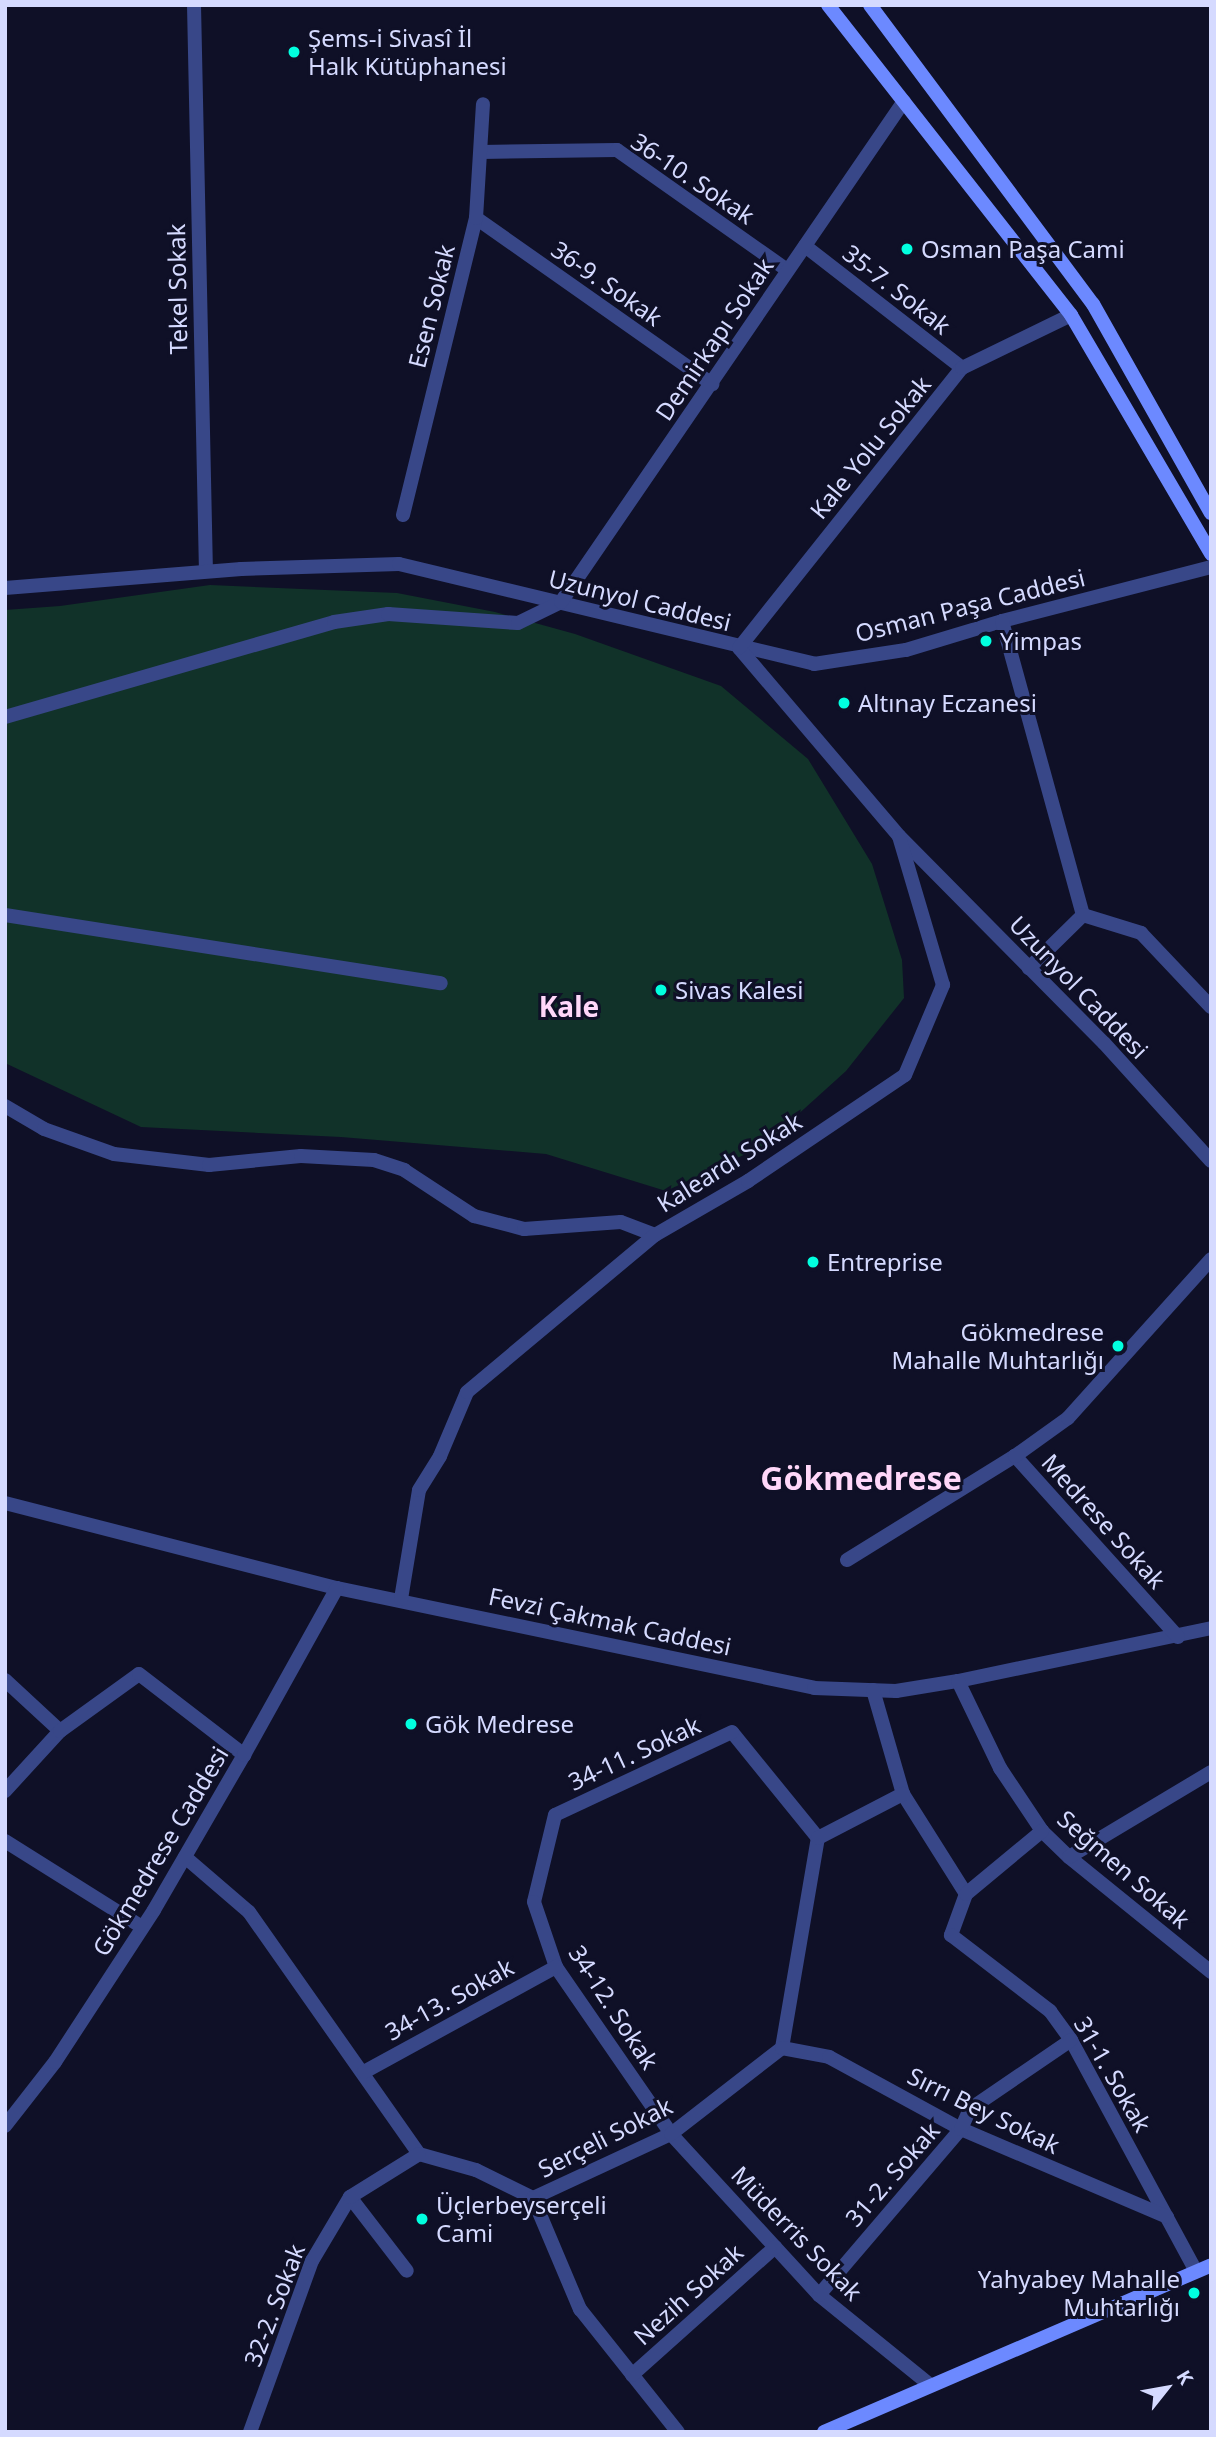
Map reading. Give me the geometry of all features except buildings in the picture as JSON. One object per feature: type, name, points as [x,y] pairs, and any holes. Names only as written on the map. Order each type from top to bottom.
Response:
[{"type":"street","name":"Tekel Sokak","points":[[194,5],[206,571]]},
{"type":"street","points":[[828,5],[1071,315],[1211,554]]},
{"type":"street","points":[[870,5],[1093,304],[1211,513]]},
{"type":"street","name":"Demirkapı Sokak","points":[[561,602],[904,102]]},
{"type":"street","name":"Esen Sokak","points":[[403,515],[476,218],[483,104]]},
{"type":"street","name":"36-10. Sokak","points":[[481,152],[617,150],[787,270]]},
{"type":"street","name":"36-9. Sokak","points":[[476,218],[712,384]]},
{"type":"street","name":"35-7. Sokak","points":[[805,246],[962,368]]},
{"type":"street","name":"Kale Yolu Sokak","points":[[738,648],[962,368],[1071,315]]},
{"type":"street","name":"Uzunyol Caddesi","points":[[5,588],[206,571],[399,564],[738,648],[899,836],[1104,1043],[1211,1161]]},
{"type":"street","name":"Osman Paşa Caddesi","points":[[738,648],[814,664],[906,650],[1002,621],[1211,567]]},
{"type":"street","points":[[5,718],[334,622],[388,614],[518,623],[561,602]]},
{"type":"street","points":[[1002,621],[1083,915]]},
{"type":"street","name":"Kaleardı Sokak","points":[[5,1106],[44,1129],[114,1154],[209,1165],[301,1156],[374,1160],[404,1170],[474,1216],[524,1229],[621,1222],[655,1235],[748,1181],[905,1074],[943,985],[899,836]]},
{"type":"street","points":[[5,915],[441,984]]},
{"type":"street","points":[[1029,968],[1083,915]]},
{"type":"street","points":[[1083,915],[1140,933],[1211,1007]]},
{"type":"street","points":[[401,1599],[419,1490],[440,1456],[467,1392],[655,1235]]},
{"type":"street","name":"Medrese Sokak","points":[[1178,1637],[1015,1456],[1068,1418],[1211,1259]]},
{"type":"street","points":[[847,1560],[1015,1456]]},
{"type":"street","name":"Fevzi Çakmak Caddesi","points":[[5,1503],[337,1588],[401,1599],[814,1688],[896,1691],[958,1681],[1210,1629]]},
{"type":"street","name":"Gökmedrese Caddesi","points":[[5,2126],[55,2062],[142,1927],[244,1755],[337,1588]]},
{"type":"street","points":[[5,1791],[60,1731],[139,1674],[244,1755]]},
{"type":"street","points":[[5,1680],[60,1731]]},
{"type":"street","name":"Seğmen Sokak","points":[[958,1681],[1000,1768],[1042,1831],[1069,1857],[1211,1972]]},
{"type":"street","points":[[873,1690],[903,1794],[966,1894],[1042,1831]]},
{"type":"street","name":"34-11. Sokak","points":[[555,1815],[733,1732],[818,1838]]},
{"type":"street","points":[[1069,1857],[1211,1772]]},
{"type":"street","points":[[782,2048],[818,1838],[903,1794]]},
{"type":"street","name":"34-12. Sokak","points":[[555,1815],[534,1902],[556,1967],[671,2134]]},
{"type":"street","points":[[5,1841],[142,1927]]},
{"type":"street","points":[[185,1857],[248,1912],[364,2072],[419,2154]]},
{"type":"street","name":"31-1. Sokak","points":[[966,1894],[951,1935],[1050,2011],[1071,2040],[1196,2271]]},
{"type":"street","name":"34-13. Sokak","points":[[364,2072],[556,1967]]},
{"type":"street","name":"31-2. Sokak","points":[[819,2295],[961,2129],[971,2109],[1071,2040]]},
{"type":"street","name":"Sırrı Bey Sokak","points":[[782,2048],[829,2056],[961,2129],[1167,2217]]},
{"type":"street","name":"Serçeli Sokak","points":[[419,2154],[475,2170],[533,2197],[671,2134],[782,2048]]},
{"type":"street","name":"Müderris Sokak","points":[[671,2134],[819,2295],[929,2384]]},
{"type":"street","name":"32-2. Sokak","points":[[250,2432],[312,2261],[350,2197],[419,2154]]},
{"type":"street","points":[[350,2197],[407,2271]]},
{"type":"street","points":[[533,2197],[580,2309],[678,2432]]},
{"type":"street","name":"Nezih Sokak","points":[[632,2375],[775,2247]]},
{"type":"street","points":[[824,2432],[929,2384],[1211,2265]]},
{"type":"green space","points":[[210,585],[397,593],[495,612],[575,634],[721,686],[808,759],[872,864],[902,960],[904,998],[846,1071],[763,1146],[666,1191],[546,1154],[341,1137],[141,1127],[5,1063],[5,610],[60,606]]},
{"type":"place","name":"Şems-i Sivasî İl Halk Kütüphanesi","points":[[294,52]]},
{"type":"place","name":"Osman Paşa Cami","points":[[907,249]]},
{"type":"place","name":"Yimpas","points":[[986,641]]},
{"type":"place","name":"Altınay Eczanesi","points":[[844,703]]},
{"type":"place","name":"Sivas Kalesi","points":[[661,990]]},
{"type":"place","name":"Entreprise","points":[[813,1262]]},
{"type":"place","name":"Gökmedrese Mahalle Muhtarlığı","points":[[1118,1346]]},
{"type":"place","name":"Gök Medrese","points":[[411,1724]]},
{"type":"place","name":"Üçlerbeyserçeli Cami","points":[[422,2219]]},
{"type":"place","name":"Yahyabey Mahalle Muhtarlığı","points":[[1194,2293]]},
{"type":"district","name":"Kale","points":[[569,1006]]},
{"type":"district","name":"Gökmedrese","points":[[861,1478]]}]
